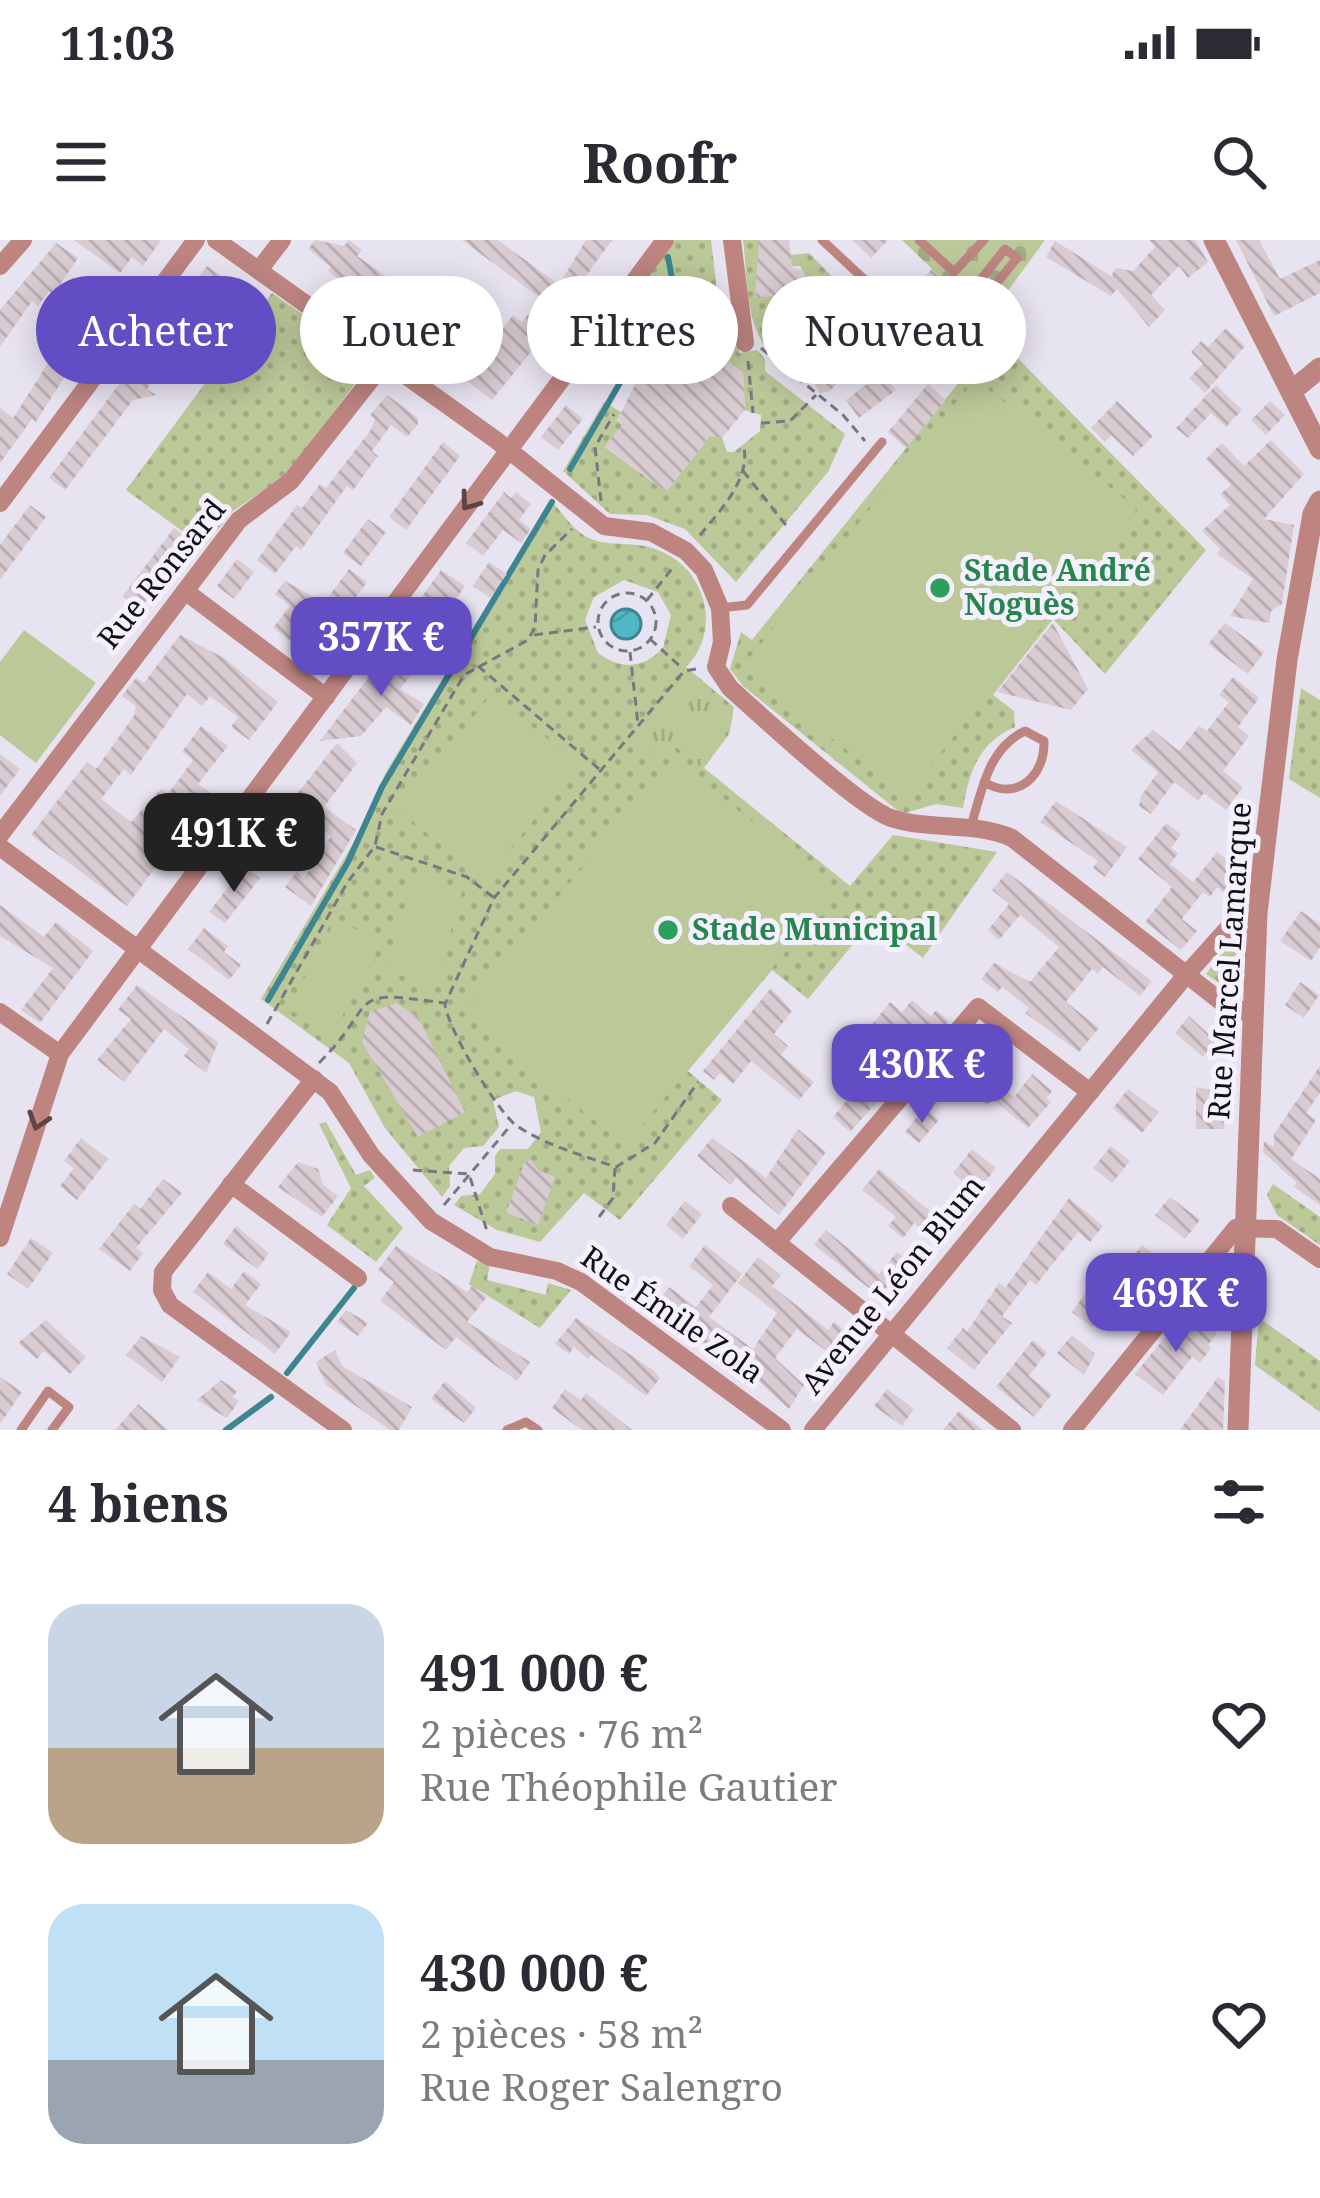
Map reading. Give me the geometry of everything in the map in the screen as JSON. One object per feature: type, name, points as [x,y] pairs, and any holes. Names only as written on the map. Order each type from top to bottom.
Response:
[{"type":"street","points":[[0,266],[23,240]]},
{"type":"street","points":[[0,503],[196,240]]},
{"type":"street","points":[[216,240],[300,301]]},
{"type":"street","points":[[259,270],[282,240]]},
{"type":"street","points":[[0,1238],[60,1054],[664,240]]},
{"type":"street","points":[[732,240],[751,342]]},
{"type":"street","points":[[1214,240],[1320,449]]},
{"type":"street","points":[[1294,390],[1320,368]]},
{"type":"street","name":"Rue Ronsard","points":[[0,835],[239,520],[291,481],[367,384]]},
{"type":"street","points":[[414,384],[604,526],[651,532],[686,551],[704,570],[720,608],[722,642],[716,667],[748,705],[879,813],[921,825],[971,826],[1012,838],[1224,1004],[1251,1014]]},
{"type":"street","name":"Rue Marcel Lamarque","points":[[1238,1430],[1257,913],[1287,660],[1313,514],[1320,502]]},
{"type":"street","points":[[185,591],[326,697]]},
{"type":"street","name":"Rue Émile Zola","points":[[0,847],[311,1076],[350,1115],[393,1181],[430,1221],[490,1257],[557,1271],[581,1282],[782,1430]]},
{"type":"street","name":"Avenue Léon Blum","points":[[813,1430],[1186,975],[1238,917],[1257,913]]},
{"type":"street","points":[[777,1243],[978,1007],[1090,1092]]},
{"type":"street","points":[[0,1012],[60,1054]]},
{"type":"street","points":[[311,1076],[163,1272],[162,1290],[170,1305],[343,1430]]},
{"type":"street","points":[[231,1184],[358,1278]]},
{"type":"street","points":[[731,1205],[1012,1430]]},
{"type":"street","points":[[1072,1430],[1220,1240],[1246,1226],[1277,1228],[1320,1259]]},
{"type":"lane","points":[[822,240],[861,276]]},
{"type":"lane","points":[[922,241],[954,272],[984,240]]},
{"type":"lane","points":[[995,240],[1016,258],[982,302],[971,292],[1005,249]]},
{"type":"lane","points":[[720,608],[747,605],[882,442]]},
{"type":"lane","points":[[971,826],[984,782],[1012,737],[1024,731],[1044,741],[1045,758],[1033,779],[1016,790],[997,790],[984,782]]},
{"type":"lane","points":[[21,1430],[48,1391],[69,1407],[52,1430]]},
{"type":"lane","points":[[507,1430],[526,1421],[538,1430]]},
{"type":"path","points":[[751,342],[818,394],[855,433]]},
{"type":"path","points":[[751,342],[753,413]]},
{"type":"path","points":[[760,424],[790,421],[818,394]]},
{"type":"path","points":[[531,635],[538,570],[545,555],[604,495],[595,447],[614,414]]},
{"type":"path","points":[[647,600],[728,501],[742,470],[744,448]]},
{"type":"path","points":[[742,470],[768,510],[801,539]]},
{"type":"path","points":[[618,593],[647,600],[656,618],[650,640],[630,650],[606,643],[597,627],[598,612],[618,593]]},
{"type":"path","points":[[260,1036],[346,883],[375,846],[382,814],[464,675],[531,635],[597,627]]},
{"type":"path","points":[[650,640],[684,671]]},
{"type":"path","points":[[630,650],[638,725]]},
{"type":"path","points":[[478,666],[600,770]]},
{"type":"path","points":[[698,1082],[655,1142],[616,1166],[549,1144],[512,1123],[465,1055],[447,1020],[446,1004],[494,898],[684,671],[716,667]]},
{"type":"path","points":[[375,846],[467,877],[494,898]]},
{"type":"path","points":[[311,1076],[370,998],[385,993],[446,1004]]},
{"type":"path","points":[[430,1221],[512,1123]]},
{"type":"path","points":[[598,1217],[613,1198],[616,1166]]},
{"type":"path","points":[[393,1181],[415,1169],[470,1174]]},
{"type":"path","points":[[470,1174],[487,1225],[490,1257]]},
{"type":"green space","points":[[675,240],[711,240],[715,276],[648,276]]},
{"type":"green space","points":[[743,240],[759,240],[762,258],[809,253],[832,276],[805,276],[800,266],[758,268],[755,297],[762,296],[762,341],[747,289]]},
{"type":"green space","points":[[902,240],[1045,240],[1019,276],[939,276]]},
{"type":"green space","points":[[276,296],[300,313],[300,384],[355,384],[287,475],[233,511],[204,547],[126,490],[205,384],[276,384]]},
{"type":"green space","points":[[738,345],[739,353],[757,350],[762,356],[762,384],[782,384],[845,434],[828,472],[736,582],[685,529],[647,515],[610,514],[563,471],[604,402],[621,412],[617,420],[622,425],[605,447],[666,492],[710,436],[722,438],[727,452],[734,452],[760,431],[761,415],[745,410],[743,373],[738,369]]},
{"type":"green space","name":"Stade André Noguès","points":[[1026,367],[1206,550],[1105,674],[1053,619],[993,695],[1014,711],[1015,727],[984,750],[963,808],[936,804],[902,814],[743,686],[730,669],[741,632],[752,640],[957,384],[1026,384]]},
{"type":"green space","name":"Stade André Noguès","points":[[971,384],[981,384],[1137,509],[905,797],[743,666]]},
{"type":"green space","points":[[551,500],[585,536],[655,549],[687,569],[704,600],[706,618],[704,635],[686,667],[734,707],[729,734],[704,768],[850,886],[893,835],[997,852],[923,958],[886,929],[867,927],[808,999],[772,970],[688,1071],[722,1100],[620,1220],[584,1193],[540,1242],[497,1230],[454,1205],[461,1196],[480,1194],[495,1174],[500,1149],[528,1149],[541,1132],[534,1097],[516,1091],[493,1100],[499,1127],[483,1146],[464,1148],[449,1166],[450,1186],[442,1197],[385,1128],[349,1063],[261,999],[358,835],[386,772]],"holes":[[[624,580],[658,592],[671,615],[663,648],[632,665],[598,653],[585,620],[594,597]]]},
{"type":"green space","points":[[24,630],[96,683],[36,763],[0,735],[0,662]]},
{"type":"green space","points":[[686,676],[733,714],[729,734],[703,768],[672,744],[659,757],[634,737]]},
{"type":"green space","points":[[1301,688],[1320,700],[1320,798],[1289,779]]},
{"type":"green space","points":[[492,694],[579,764],[485,880],[398,810]]},
{"type":"green space","name":"Stade Municipal","points":[[674,757],[836,891],[625,1146],[463,1012]]},
{"type":"green space","points":[[414,875],[463,889],[435,986],[386,971]]},
{"type":"green space","points":[[336,919],[381,943],[333,1033],[288,1009]]},
{"type":"green space","points":[[1234,938],[1244,939],[1235,994],[1206,974]]},
{"type":"green space","points":[[326,1122],[356,1175],[370,1170],[375,1178],[364,1186],[403,1228],[376,1262],[327,1225],[351,1188],[319,1124]]},
{"type":"green space","points":[[1273,1184],[1320,1217],[1320,1245],[1277,1215],[1267,1195]]},
{"type":"green space","points":[[477,1261],[490,1264],[487,1280],[546,1295],[548,1283],[571,1290],[540,1328],[469,1284]]},
{"type":"green space","points":[[1259,1318],[1320,1361],[1320,1412],[1255,1365]]},
{"type":"water","points":[[626,609],[637,613],[641,624],[637,635],[626,639],[615,635],[611,624],[615,613]]},
{"type":"building","points":[[74,240],[161,240],[143,266],[132,257],[120,273]]},
{"type":"building","points":[[315,240],[344,246],[349,240],[362,250],[357,256],[386,276],[335,276],[328,271],[331,267],[308,249]]},
{"type":"building","points":[[462,240],[498,240],[547,276],[527,276],[527,288]]},
{"type":"building","points":[[586,240],[612,240],[586,276],[564,276]]},
{"type":"building","points":[[759,240],[789,240],[792,267],[806,272],[805,276],[762,276],[762,297],[755,298]]},
{"type":"building","points":[[852,240],[888,240],[871,258]]},
{"type":"building","points":[[1149,240],[1195,240],[1208,262],[1188,278],[1179,266],[1151,295],[1165,310],[1149,327],[1117,289],[1111,296],[1046,257],[1055,241],[1111,276],[1116,268],[1133,271],[1155,247]]},
{"type":"building","points":[[1236,240],[1259,240],[1280,279],[1320,260],[1320,293],[1274,316]]},
{"type":"building","points":[[56,243],[78,258],[66,276],[36,276],[36,304],[32,301],[0,347],[0,310]]},
{"type":"building","points":[[207,266],[222,276],[200,276]]},
{"type":"building","points":[[513,315],[522,322],[527,315],[527,357],[492,400],[471,384],[503,384],[503,328]]},
{"type":"building","points":[[1226,328],[1245,346],[1205,393],[1189,378],[1203,364],[1191,352],[1201,341],[1208,347]]},
{"type":"building","points":[[738,369],[743,373],[745,410],[722,438],[710,436],[666,492],[605,446],[622,425],[617,421],[635,384],[738,384]]},
{"type":"building","points":[[36,382],[60,384],[36,422],[32,419],[0,463],[0,408],[13,418]]},
{"type":"building","points":[[119,384],[151,384],[147,389],[156,395],[133,400],[65,490],[49,478]]},
{"type":"building","points":[[815,384],[836,384],[830,391],[820,393]]},
{"type":"building","points":[[867,384],[891,384],[896,390],[859,418],[846,400]]},
{"type":"building","points":[[928,384],[946,400],[906,448],[888,432]]},
{"type":"building","points":[[1216,385],[1242,410],[1226,427],[1211,413],[1188,438],[1176,428]]},
{"type":"building","points":[[387,395],[418,418],[418,424],[407,437],[391,425],[372,451],[378,456],[353,490],[347,486],[301,550],[296,546],[275,574],[257,560],[297,505],[302,508],[320,484],[326,488],[370,431],[375,419],[370,415]]},
{"type":"building","points":[[1117,401],[1153,436],[1133,456],[1111,435],[1105,442],[1091,428]]},
{"type":"building","points":[[1270,401],[1285,415],[1266,435],[1251,420]]},
{"type":"building","points":[[566,405],[583,419],[558,450],[541,437]]},
{"type":"building","points":[[1271,440],[1304,474],[1264,519],[1294,525],[1282,604],[1271,611],[1269,623],[1230,616],[1253,579],[1217,554],[1220,549],[1202,531],[1230,505],[1220,494],[1231,485],[1206,459],[1222,443],[1244,466]]},
{"type":"building","points":[[443,442],[460,456],[406,530],[389,517]]},
{"type":"building","points":[[504,492],[511,498],[516,492],[531,504],[519,520],[531,529],[521,543],[503,530],[483,556],[466,543]]},
{"type":"building","points":[[30,505],[46,517],[0,580],[0,545]]},
{"type":"building","points":[[368,519],[386,532],[361,566],[343,553]]},
{"type":"building","points":[[174,528],[191,540],[140,609],[123,596]]},
{"type":"building","points":[[237,559],[254,572],[234,599],[217,586]]},
{"type":"building","points":[[489,562],[507,574],[490,598],[473,586]]},
{"type":"building","points":[[349,569],[367,582],[338,621],[326,612],[299,647],[273,628],[290,606],[275,594],[285,581],[324,603]]},
{"type":"building","points":[[441,570],[465,586],[442,619],[464,640],[454,654],[428,634],[438,621],[416,605]]},
{"type":"building","points":[[1053,623],[1088,689],[1071,710],[997,692]]},
{"type":"building","points":[[1225,623],[1264,652],[1248,674],[1208,644]]},
{"type":"building","points":[[180,635],[224,658],[278,702],[249,740],[231,727],[238,717],[210,696],[202,706],[187,694],[131,775],[124,769],[101,799],[131,822],[161,789],[168,794],[193,760],[182,752],[201,726],[228,746],[198,784],[210,793],[197,811],[186,804],[144,859],[155,868],[127,906],[31,835],[87,762],[96,769],[134,716],[136,706],[122,696],[136,678],[144,683]]},
{"type":"building","points":[[414,641],[429,652],[400,689],[424,704],[411,725],[386,707],[361,736],[320,741],[369,677],[379,685]]},
{"type":"building","points":[[1233,677],[1259,698],[1238,727],[1249,736],[1223,771],[1243,787],[1226,810],[1204,793],[1198,801],[1174,782],[1151,814],[1139,806],[1158,772],[1131,750],[1153,730],[1179,751],[1199,726],[1207,731],[1229,702],[1219,695]]},
{"type":"building","points":[[337,743],[357,763],[324,807],[356,830],[311,906],[285,887],[297,872],[304,878],[331,836],[302,814],[270,854],[247,837],[276,800],[286,808]]},
{"type":"building","points":[[0,754],[20,769],[0,796]]},
{"type":"building","points":[[1056,801],[1127,847],[1105,877],[1093,868],[1098,861],[1040,822]]},
{"type":"building","points":[[1166,823],[1181,834],[1171,848],[1178,853],[1170,864],[1193,882],[1217,852],[1244,872],[1227,895],[1217,887],[1210,897],[1203,892],[1182,919],[1197,931],[1181,950],[1145,922],[1172,887],[1138,859]]},
{"type":"building","points":[[244,867],[260,878],[225,923],[209,912]]},
{"type":"building","points":[[1007,872],[1152,981],[1140,996],[1103,967],[1098,974],[1092,969],[1066,1002],[1099,1028],[1079,1052],[1025,1013],[1029,1008],[1002,987],[998,992],[981,979],[994,963],[1030,982],[1059,947],[1020,915],[999,940],[988,930],[1009,904],[992,890]]},
{"type":"building","points":[[0,905],[44,937],[56,922],[93,951],[40,1023],[21,1010],[53,968],[0,936]]},
{"type":"building","points":[[1301,911],[1320,924],[1320,947],[1311,961],[1280,941]]},
{"type":"building","points":[[204,928],[228,946],[224,952],[241,965],[229,980],[188,949]]},
{"type":"building","points":[[1300,982],[1319,995],[1304,1018],[1285,1005]]},
{"type":"building","points":[[137,985],[218,1042],[206,1073],[184,1056],[189,1049],[164,1029],[124,1082],[97,1060],[131,1019],[118,1010]]},
{"type":"building","points":[[771,988],[792,1011],[774,1034],[788,1046],[781,1055],[814,1082],[799,1100],[751,1061],[733,1084],[720,1073],[714,1080],[703,1071]]},
{"type":"building","points":[[912,1000],[931,1016],[936,1010],[949,1021],[850,1132],[833,1117],[892,1046],[870,1027],[890,1002],[902,1012]]},
{"type":"building","points":[[396,1003],[417,1015],[465,1112],[418,1137],[362,1042],[370,1012]]},
{"type":"building","points":[[1189,1016],[1216,1041],[1203,1057],[1175,1033]]},
{"type":"building","points":[[972,1064],[1014,1097],[1032,1074],[1052,1091],[1046,1098],[1051,1102],[1028,1128],[992,1099],[987,1105],[958,1082]]},
{"type":"building","points":[[1320,1066],[1320,1093],[1306,1113],[1316,1120],[1291,1159],[1320,1179],[1320,1205],[1294,1187],[1297,1183],[1263,1152],[1264,1141],[1274,1147],[1274,1134]]},
{"type":"building","points":[[1196,1087],[1225,1093],[1224,1129],[1196,1129]]},
{"type":"building","points":[[1128,1089],[1159,1112],[1142,1133],[1113,1108]]},
{"type":"building","points":[[924,1108],[939,1120],[919,1143],[905,1132]]},
{"type":"building","points":[[798,1129],[826,1152],[779,1215],[736,1178],[731,1185],[697,1156],[712,1138],[766,1178]]},
{"type":"building","points":[[81,1138],[108,1159],[77,1200],[60,1186],[74,1168],[64,1161]]},
{"type":"building","points":[[1111,1146],[1130,1161],[1112,1183],[1093,1168]]},
{"type":"building","points":[[972,1149],[996,1168],[982,1186],[975,1180],[969,1187],[953,1173]]},
{"type":"building","points":[[531,1160],[539,1171],[555,1177],[538,1225],[506,1213],[524,1163]]},
{"type":"building","points":[[298,1162],[318,1169],[323,1185],[338,1196],[322,1217],[278,1187]]},
{"type":"building","points":[[879,1169],[947,1225],[934,1239],[914,1223],[903,1238],[888,1226],[896,1217],[862,1190]]},
{"type":"building","points":[[163,1179],[182,1193],[136,1248],[143,1253],[130,1271],[99,1249],[134,1204],[140,1209]]},
{"type":"building","points":[[1170,1197],[1200,1220],[1185,1239],[1155,1215]]},
{"type":"building","points":[[1069,1198],[1103,1226],[1090,1242],[1078,1232],[1036,1285],[1030,1280],[1002,1316],[1012,1323],[974,1370],[947,1348],[963,1328],[967,1332],[999,1283],[1005,1288]]},
{"type":"building","points":[[685,1201],[702,1214],[683,1239],[666,1225]]},
{"type":"building","points":[[236,1226],[269,1253],[258,1269],[223,1244]]},
{"type":"building","points":[[826,1230],[879,1274],[897,1252],[915,1267],[897,1290],[889,1284],[879,1296],[814,1245]]},
{"type":"building","points":[[31,1238],[53,1253],[28,1289],[7,1274]]},
{"type":"building","points":[[705,1245],[742,1274],[709,1317],[753,1349],[777,1313],[738,1283],[758,1257],[781,1275],[772,1286],[828,1330],[834,1322],[852,1336],[835,1358],[797,1329],[775,1358],[804,1385],[789,1409],[741,1365],[693,1338],[656,1305],[669,1287],[696,1307],[713,1285],[689,1266]]},
{"type":"building","points":[[1142,1245],[1165,1263],[1142,1292],[1119,1274]]},
{"type":"building","points":[[396,1246],[467,1292],[472,1286],[487,1297],[467,1322],[530,1362],[517,1381],[456,1337],[446,1350],[380,1301],[394,1282],[378,1270]]},
{"type":"building","points":[[244,1271],[261,1284],[245,1305],[291,1332],[275,1354],[193,1292],[208,1272],[231,1289]]},
{"type":"building","points":[[1096,1278],[1118,1294],[1092,1327],[1072,1312]]},
{"type":"building","points":[[346,1310],[368,1323],[358,1336],[337,1322]]},
{"type":"building","points":[[1194,1316],[1217,1333],[1200,1363],[1192,1357],[1163,1395],[1135,1374],[1171,1330],[1179,1336]]},
{"type":"building","points":[[576,1318],[653,1370],[660,1378],[646,1396],[591,1355],[588,1359],[574,1347],[569,1354],[555,1344]]},
{"type":"building","points":[[46,1320],[86,1357],[70,1374],[44,1351],[37,1359],[18,1343]]},
{"type":"building","points":[[1072,1335],[1095,1354],[1084,1375],[1057,1353]]},
{"type":"building","points":[[141,1336],[180,1357],[162,1382],[126,1355]]},
{"type":"building","points":[[1033,1340],[1047,1352],[1029,1376],[1052,1394],[1034,1417],[996,1387]]},
{"type":"building","points":[[335,1350],[342,1366],[412,1407],[399,1430],[390,1430],[326,1385],[316,1362]]},
{"type":"building","points":[[0,1377],[22,1392],[0,1424]]},
{"type":"building","points":[[1218,1377],[1225,1382],[1223,1430],[1180,1430]]},
{"type":"building","points":[[221,1380],[237,1391],[233,1397],[239,1401],[227,1418],[197,1400]]},
{"type":"building","points":[[445,1381],[476,1408],[464,1423],[431,1399]]},
{"type":"building","points":[[565,1389],[581,1400],[586,1393],[632,1430],[582,1430],[552,1408]]},
{"type":"building","points":[[887,1389],[914,1409],[902,1426],[874,1406]]},
{"type":"building","points":[[138,1404],[168,1430],[115,1430]]},
{"type":"building","points":[[959,1411],[983,1430],[943,1430]]},
{"type":"waterway","points":[[570,469],[665,305],[672,278],[668,257]]},
{"type":"waterway","points":[[268,1000],[348,862],[382,787],[552,502]]},
{"type":"waterway","points":[[287,1373],[354,1288]]},
{"type":"waterway","points":[[226,1430],[271,1397]]},
{"type":"place","name":"Stade André Noguès","points":[[940,588]]},
{"type":"place","name":"Stade Municipal","points":[[668,930]]}]
